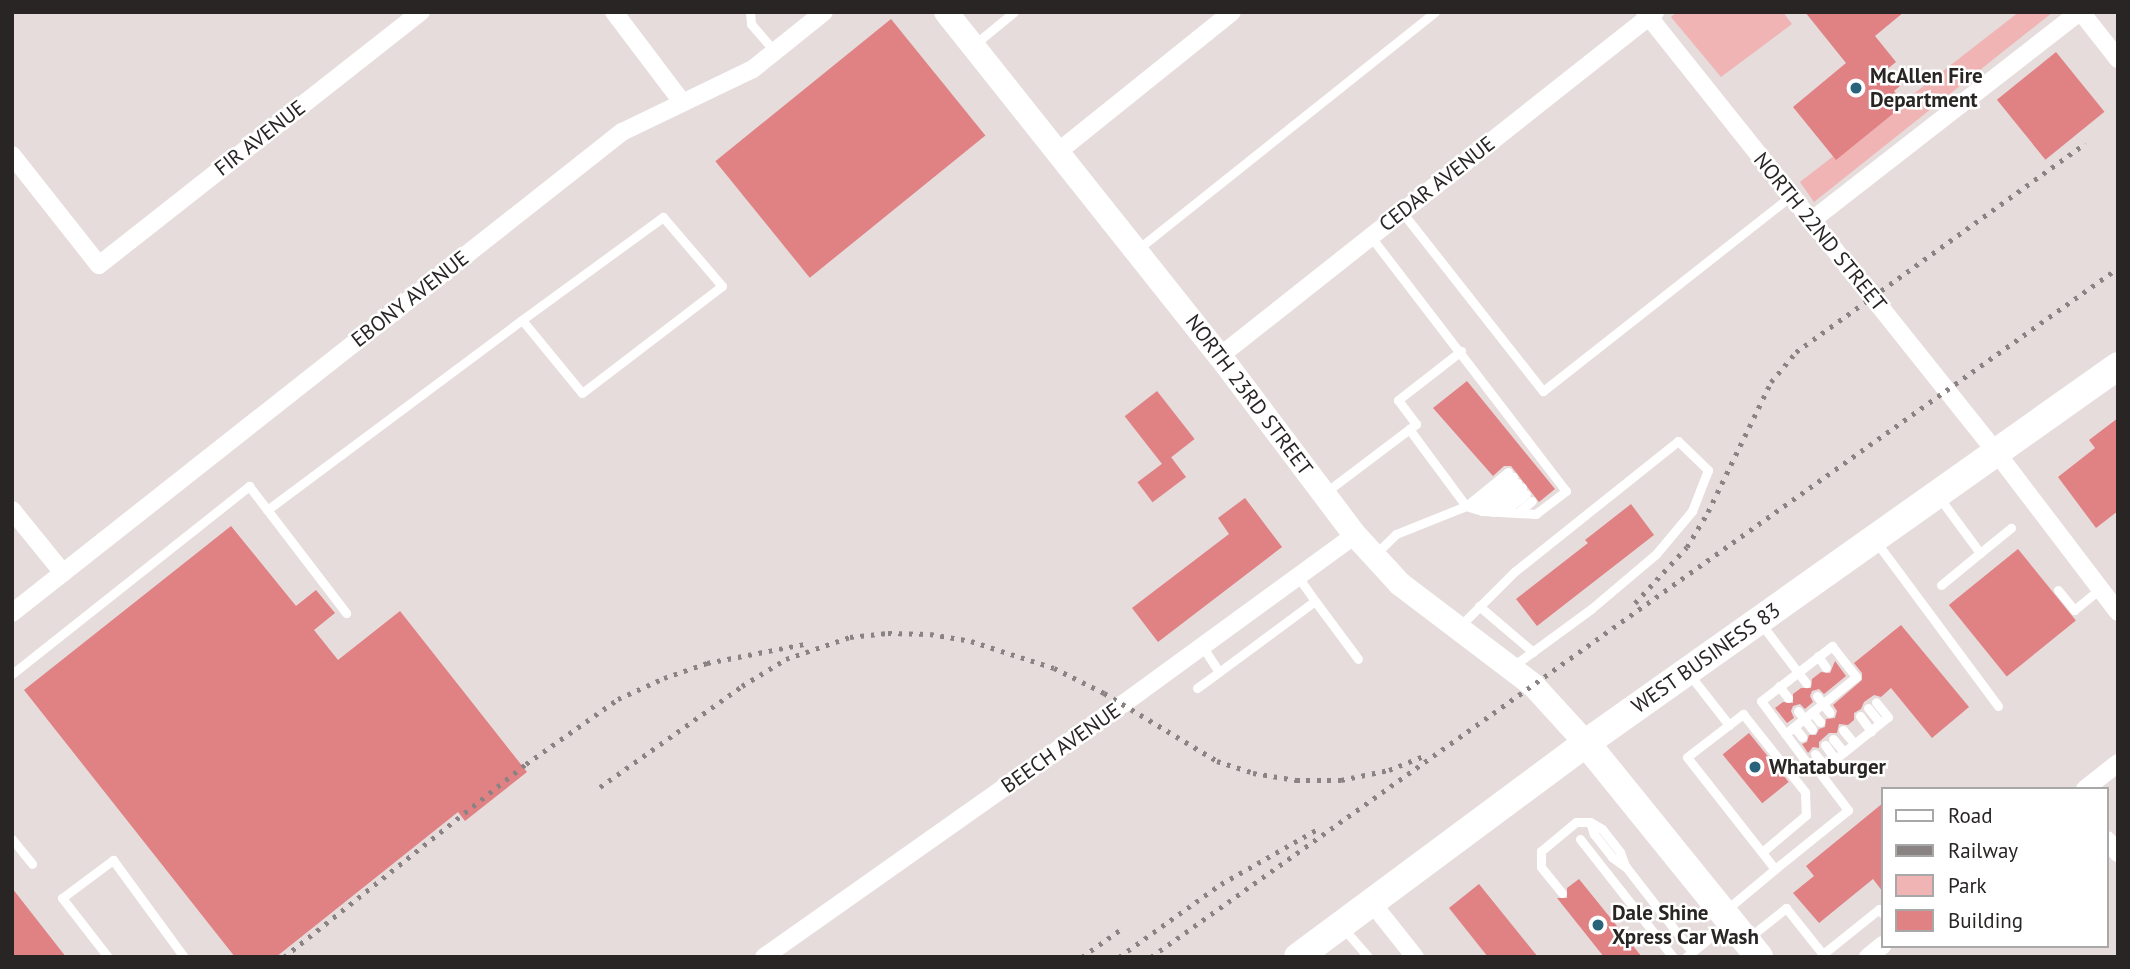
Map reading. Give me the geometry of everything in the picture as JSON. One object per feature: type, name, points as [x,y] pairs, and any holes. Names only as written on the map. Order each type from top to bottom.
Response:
[{"type":"main road","name":"NORTH 23RD STREET","points":[[946,12],[1059,150],[1355,535],[1400,584],[1533,685],[1586,743]]},
{"type":"main road","name":"WEST BUSINESS 83","points":[[1298,957],[1586,743],[2118,366]]},
{"type":"main road","points":[[1586,743],[1739,932]]},
{"type":"street","name":"FIR AVENUE","points":[[12,155],[99,264],[421,12]]},
{"type":"street","points":[[614,12],[682,102]]},
{"type":"street","name":"EBONY AVENUE","points":[[12,613],[622,132],[753,69],[824,12]]},
{"type":"street","points":[[1059,150],[1232,12]]},
{"type":"street","points":[[1811,221],[2080,12],[2118,59]]},
{"type":"street","name":"NORTH 22ND STREET","points":[[1649,14],[1996,452],[2118,612]]},
{"type":"street","name":"CEDAR AVENUE","points":[[1220,356],[1649,14]]},
{"type":"street","points":[[12,510],[63,573]]},
{"type":"street","name":"BEECH AVENUE","points":[[764,957],[1355,535]]},
{"type":"street","points":[[2088,787],[2118,763]]},
{"type":"street","points":[[1372,902],[1415,957]]},
{"type":"street","points":[[1868,957],[1882,946]]},
{"type":"lane","points":[[750,12],[751,24],[775,52]]},
{"type":"lane","points":[[973,45],[1014,12]]},
{"type":"lane","points":[[1137,250],[1435,12]]},
{"type":"lane","points":[[1402,212],[1543,391],[1791,195]]},
{"type":"lane","points":[[267,510],[522,320],[663,217],[722,286],[582,393],[522,320]]},
{"type":"lane","points":[[1371,237],[1461,351],[1543,468],[1566,491],[1536,514],[1474,508],[1409,429]]},
{"type":"lane","points":[[1324,493],[1416,424],[1398,400],[1461,351]]},
{"type":"lane","points":[[1459,627],[1534,555],[1678,442],[1709,470],[1692,511],[1656,554],[1591,609],[1511,667]]},
{"type":"lane","points":[[12,674],[249,486],[346,613]]},
{"type":"lane","points":[[1517,513],[1520,486]]},
{"type":"lane","points":[[1474,508],[1520,486]]},
{"type":"lane","points":[[1374,556],[1396,534],[1474,508],[1520,486]]},
{"type":"lane","points":[[1498,512],[1520,486]]},
{"type":"lane","points":[[1937,495],[1980,553]]},
{"type":"lane","points":[[1941,585],[2011,527]]},
{"type":"lane","points":[[1874,539],[1998,706]]},
{"type":"lane","points":[[1298,577],[1358,659]]},
{"type":"lane","points":[[2058,590],[2074,610],[2100,589]]},
{"type":"lane","points":[[1197,688],[1315,601]]},
{"type":"lane","points":[[1479,606],[1533,652]]},
{"type":"lane","points":[[1759,621],[1806,683]]},
{"type":"lane","points":[[1202,646],[1219,671]]},
{"type":"lane","points":[[1822,769],[1807,763],[1761,701],[1832,646],[1849,685],[1847,699]]},
{"type":"lane","points":[[1818,656],[1826,668]]},
{"type":"lane","points":[[1687,671],[1729,725]]},
{"type":"lane","points":[[1785,734],[1820,700],[1849,685]]},
{"type":"lane","points":[[1779,686],[1788,698]]},
{"type":"lane","points":[[1820,700],[1830,713]]},
{"type":"lane","points":[[1822,769],[1888,717],[1872,705]]},
{"type":"lane","points":[[1762,852],[1806,815],[1805,792],[1744,714],[1687,757],[1775,869]]},
{"type":"lane","points":[[1805,714],[1816,725]]},
{"type":"lane","points":[[1860,716],[1871,730]]},
{"type":"lane","points":[[1794,727],[1802,737]]},
{"type":"lane","points":[[1843,730],[1854,743]]},
{"type":"lane","points":[[1829,742],[1840,755]]},
{"type":"lane","points":[[1739,932],[1775,869],[1848,810],[1815,754]]},
{"type":"lane","points":[[1562,893],[1541,866],[1541,851],[1576,822],[1590,822],[1594,834],[1612,857],[1626,867],[1689,954],[1786,908],[1824,956],[1879,909],[1882,913]]},
{"type":"lane","points":[[12,839],[32,864]]},
{"type":"lane","points":[[1580,839],[1673,957]]},
{"type":"lane","points":[[108,957],[62,898],[113,860],[184,957]]},
{"type":"lane","points":[[1341,925],[1368,957]]},
{"type":"green space","points":[[1677,12],[1783,12],[1792,24],[1721,77],[1671,17]]},
{"type":"green space","points":[[2019,12],[2053,12],[1814,202],[1800,182]]},
{"type":"building","name":"McAllen Fire Department","points":[[1805,12],[1904,12],[1875,36],[1896,62],[1886,70],[1900,86],[1894,91],[1905,104],[1836,160],[1793,107],[1846,63]]},
{"type":"building","points":[[891,19],[985,136],[810,278],[715,161]]},
{"type":"building","points":[[2056,52],[2104,112],[2045,160],[1997,100]]},
{"type":"building","points":[[1467,381],[1555,489],[1539,502],[1511,466],[1504,466],[1493,476],[1433,408]]},
{"type":"building","points":[[1157,391],[1195,439],[1162,464],[1125,416]]},
{"type":"building","points":[[2118,418],[2118,511],[2096,528],[2058,477],[2095,448],[2089,440]]},
{"type":"building","points":[[1171,457],[1186,477],[1153,502],[1137,482]]},
{"type":"building","points":[[1245,498],[1282,547],[1158,642],[1132,608],[1229,534],[1218,518]]},
{"type":"building","points":[[1631,504],[1654,535],[1537,626],[1516,599],[1588,543],[1585,540]]},
{"type":"building","points":[[231,526],[296,606],[316,590],[335,613],[314,630],[338,660],[400,611],[527,772],[465,821],[458,812],[276,957],[235,957],[24,690]]},
{"type":"building","points":[[2018,549],[2076,620],[2007,677],[1949,605]]},
{"type":"building","points":[[1901,625],[1969,707],[1932,738],[1891,688],[1881,697],[1874,695],[1864,702],[1861,709],[1854,713],[1854,720],[1848,725],[1839,724],[1837,733],[1829,733],[1819,742],[1819,748],[1813,747],[1808,753],[1802,744],[1807,742],[1809,735],[1816,735],[1819,729],[1825,727],[1826,719],[1835,718],[1837,711],[1833,705],[1862,680],[1862,673],[1854,663]]},
{"type":"building","points":[[1835,661],[1846,676],[1824,694],[1819,689],[1812,691],[1810,696],[1813,702],[1805,709],[1800,704],[1793,706],[1791,711],[1794,718],[1787,723],[1775,708],[1783,702],[1793,703],[1793,694],[1801,688],[1811,688],[1812,679],[1821,672],[1830,673]]},
{"type":"building","name":"Whataburger","points":[[1749,733],[1789,782],[1762,803],[1723,754]]},
{"type":"building","points":[[1882,804],[1882,891],[1873,879],[1819,923],[1793,893],[1814,876],[1806,866]]},
{"type":"building","name":"Dale Shine Xpress Car Wash","points":[[1579,879],[1642,957],[1604,957],[1557,898],[1567,898],[1567,888]]},
{"type":"building","points":[[1479,884],[1538,957],[1488,957],[1449,908]]},
{"type":"building","points":[[12,888],[66,957],[12,957]]},
{"type":"railway","points":[[1635,603],[1687,547],[1708,512],[1771,382],[1796,352],[2086,143]]},
{"type":"railway","points":[[1151,957],[2118,268]]},
{"type":"railway","points":[[600,787],[742,686],[786,659],[850,637],[888,633],[930,634],[971,641],[1054,668],[1104,693],[1217,761],[1253,773],[1296,780],[1341,780],[1389,770],[1421,757]]},
{"type":"railway","points":[[284,957],[526,764],[618,699],[664,678],[707,663],[805,644]]},
{"type":"railway","points":[[1119,957],[1221,884],[1316,830]]},
{"type":"railway","points":[[1082,957],[1120,930]]},
{"type":"place","name":"McAllen Fire Department","points":[[1856,88]]},
{"type":"place","name":"Whataburger","points":[[1755,767]]},
{"type":"place","name":"Dale Shine Xpress Car Wash","points":[[1598,925]]}]
